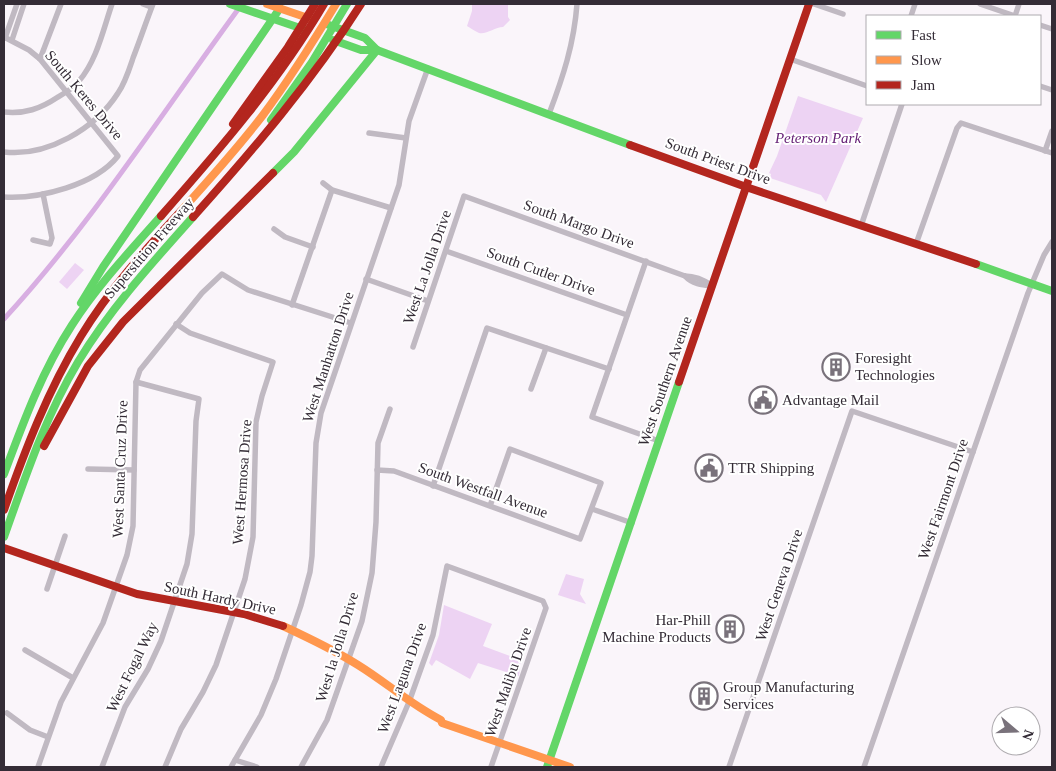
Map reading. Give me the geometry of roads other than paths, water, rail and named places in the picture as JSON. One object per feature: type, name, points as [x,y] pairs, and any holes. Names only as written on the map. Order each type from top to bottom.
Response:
[{"type":"main road","name":"South Priest Drive","points":[[233,4],[361,50],[377,50],[747,187],[1052,291]]},
{"type":"main road","name":"South Priest Drive","points":[[267,4],[281,6],[365,38],[377,50]]},
{"type":"main road","points":[[291,49],[315,4]]},
{"type":"main road","name":"Superstition Freeway","points":[[4,474],[33,400],[53,360],[84,307],[122,260],[248,116],[291,49],[324,4]]},
{"type":"main road","points":[[4,510],[20,462],[46,400],[70,353],[93,317],[124,277],[235,150],[274,99],[336,4]]},
{"type":"main road","points":[[215,191],[262,132],[312,62],[347,4]]},
{"type":"main road","name":"Superstition Freeway","points":[[4,537],[46,425],[79,360],[131,286],[291,106],[320,67],[360,4]]},
{"type":"main road","name":"West Southern Avenue","points":[[548,764],[809,4]]},
{"type":"main road","points":[[53,360],[77,310],[102,267],[281,6]]},
{"type":"main road","points":[[11,517],[54,425],[88,366],[129,316],[294,152],[377,50]]},
{"type":"main road","name":"South Hardy Drive","points":[[4,548],[146,596],[265,619],[323,643],[349,659],[409,702],[441,720],[444,719],[456,724],[458,728],[500,743],[548,764],[570,767]]},
{"type":"street","points":[[7,38],[17,9],[24,4]]},
{"type":"street","points":[[40,60],[60,4]]},
{"type":"street","points":[[4,112],[28,112],[49,103],[79,82],[90,64],[112,4]]},
{"type":"street","points":[[4,152],[29,151],[64,141],[92,122],[106,108],[119,93],[152,5],[143,4]]},
{"type":"street","points":[[549,114],[568,61],[575,27],[576,4]]},
{"type":"street","points":[[814,4],[843,14]]},
{"type":"street","points":[[980,4],[1012,15]]},
{"type":"street","name":"South Keres Drive","points":[[7,38],[29,50],[40,60],[118,156],[111,165],[90,178],[43,194]]},
{"type":"street","points":[[790,59],[866,86]]},
{"type":"street","name":"West Manhatton Drive","points":[[231,767],[261,715],[276,679],[310,572],[318,426],[324,403],[400,180],[409,121],[428,68]]},
{"type":"street","points":[[861,226],[902,105]]},
{"type":"street","points":[[916,244],[957,128],[961,124],[1052,153]]},
{"type":"street","points":[[1046,151],[1052,131]]},
{"type":"street","points":[[369,133],[406,138]]},
{"type":"street","points":[[323,183],[332,190],[390,208]]},
{"type":"street","points":[[332,190],[292,305],[351,323]]},
{"type":"street","points":[[4,197],[15,198],[43,194],[52,238],[50,244],[33,240]]},
{"type":"street","name":"South Margo Drive","points":[[464,196],[685,276],[692,276],[713,286]]},
{"type":"street","name":"West La Jolla Drive","points":[[413,347],[464,196]]},
{"type":"street","points":[[274,229],[285,237],[312,247]]},
{"type":"street","name":"West Fairmont Drive","points":[[864,767],[1031,283],[1052,242]]},
{"type":"street","name":"South Cutler Drive","points":[[446,251],[627,315]]},
{"type":"street","points":[[646,261],[592,417],[659,441]]},
{"type":"street","name":"West Santa Cruz Drive","points":[[38,767],[61,702],[103,623],[127,554],[133,526],[136,382],[140,370],[202,293],[222,274],[248,290],[292,305]]},
{"type":"street","points":[[366,280],[428,301]]},
{"type":"street","name":"West Hermosa Drive","points":[[165,767],[181,729],[203,692],[216,665],[245,579],[252,537],[256,422],[273,362],[190,333],[176,324]]},
{"type":"street","points":[[433,486],[487,328],[609,369]]},
{"type":"street","points":[[531,389],[546,348]]},
{"type":"street","name":"West Fogal Way","points":[[102,767],[125,707],[148,669],[161,641],[187,564],[192,534],[196,421],[199,399],[136,382]]},
{"type":"street","name":"West la Jolla Drive","points":[[300,767],[326,720],[362,621],[372,573],[376,522],[378,443],[390,409]]},
{"type":"street","name":"West Geneva Drive","points":[[729,767],[852,411],[972,452]]},
{"type":"street","points":[[490,506],[510,449],[601,483],[592,509],[632,523]]},
{"type":"street","points":[[88,469],[134,470]]},
{"type":"street","name":"South Westfall Avenue","points":[[377,470],[394,471],[580,539],[592,509]]},
{"type":"street","points":[[47,589],[65,536]]},
{"type":"street","name":"West Malibu Drive","points":[[447,566],[543,601],[546,604],[492,767]]},
{"type":"street","name":"West Laguna Drive","points":[[381,767],[409,702],[434,636],[447,566]]},
{"type":"street","points":[[25,650],[73,678]]},
{"type":"street","points":[[7,713],[30,730],[48,737]]},
{"type":"street","points":[[235,760],[257,767]]},
{"type":"waterway","points":[[4,319],[37,282],[98,205],[242,4]]},
{"type":"place","name":"Foresight Technologies","points":[[836,367]]},
{"type":"place","name":"Advantage Mail","points":[[763,400]]},
{"type":"place","name":"TTR Shipping","points":[[709,468]]},
{"type":"place","name":"Har-Phill Machine Products","points":[[730,629]]},
{"type":"place","name":"Group Manufacturing Services","points":[[704,696]]},
{"type":"park label","name":"Peterson Park","points":[[818,138]]}]
